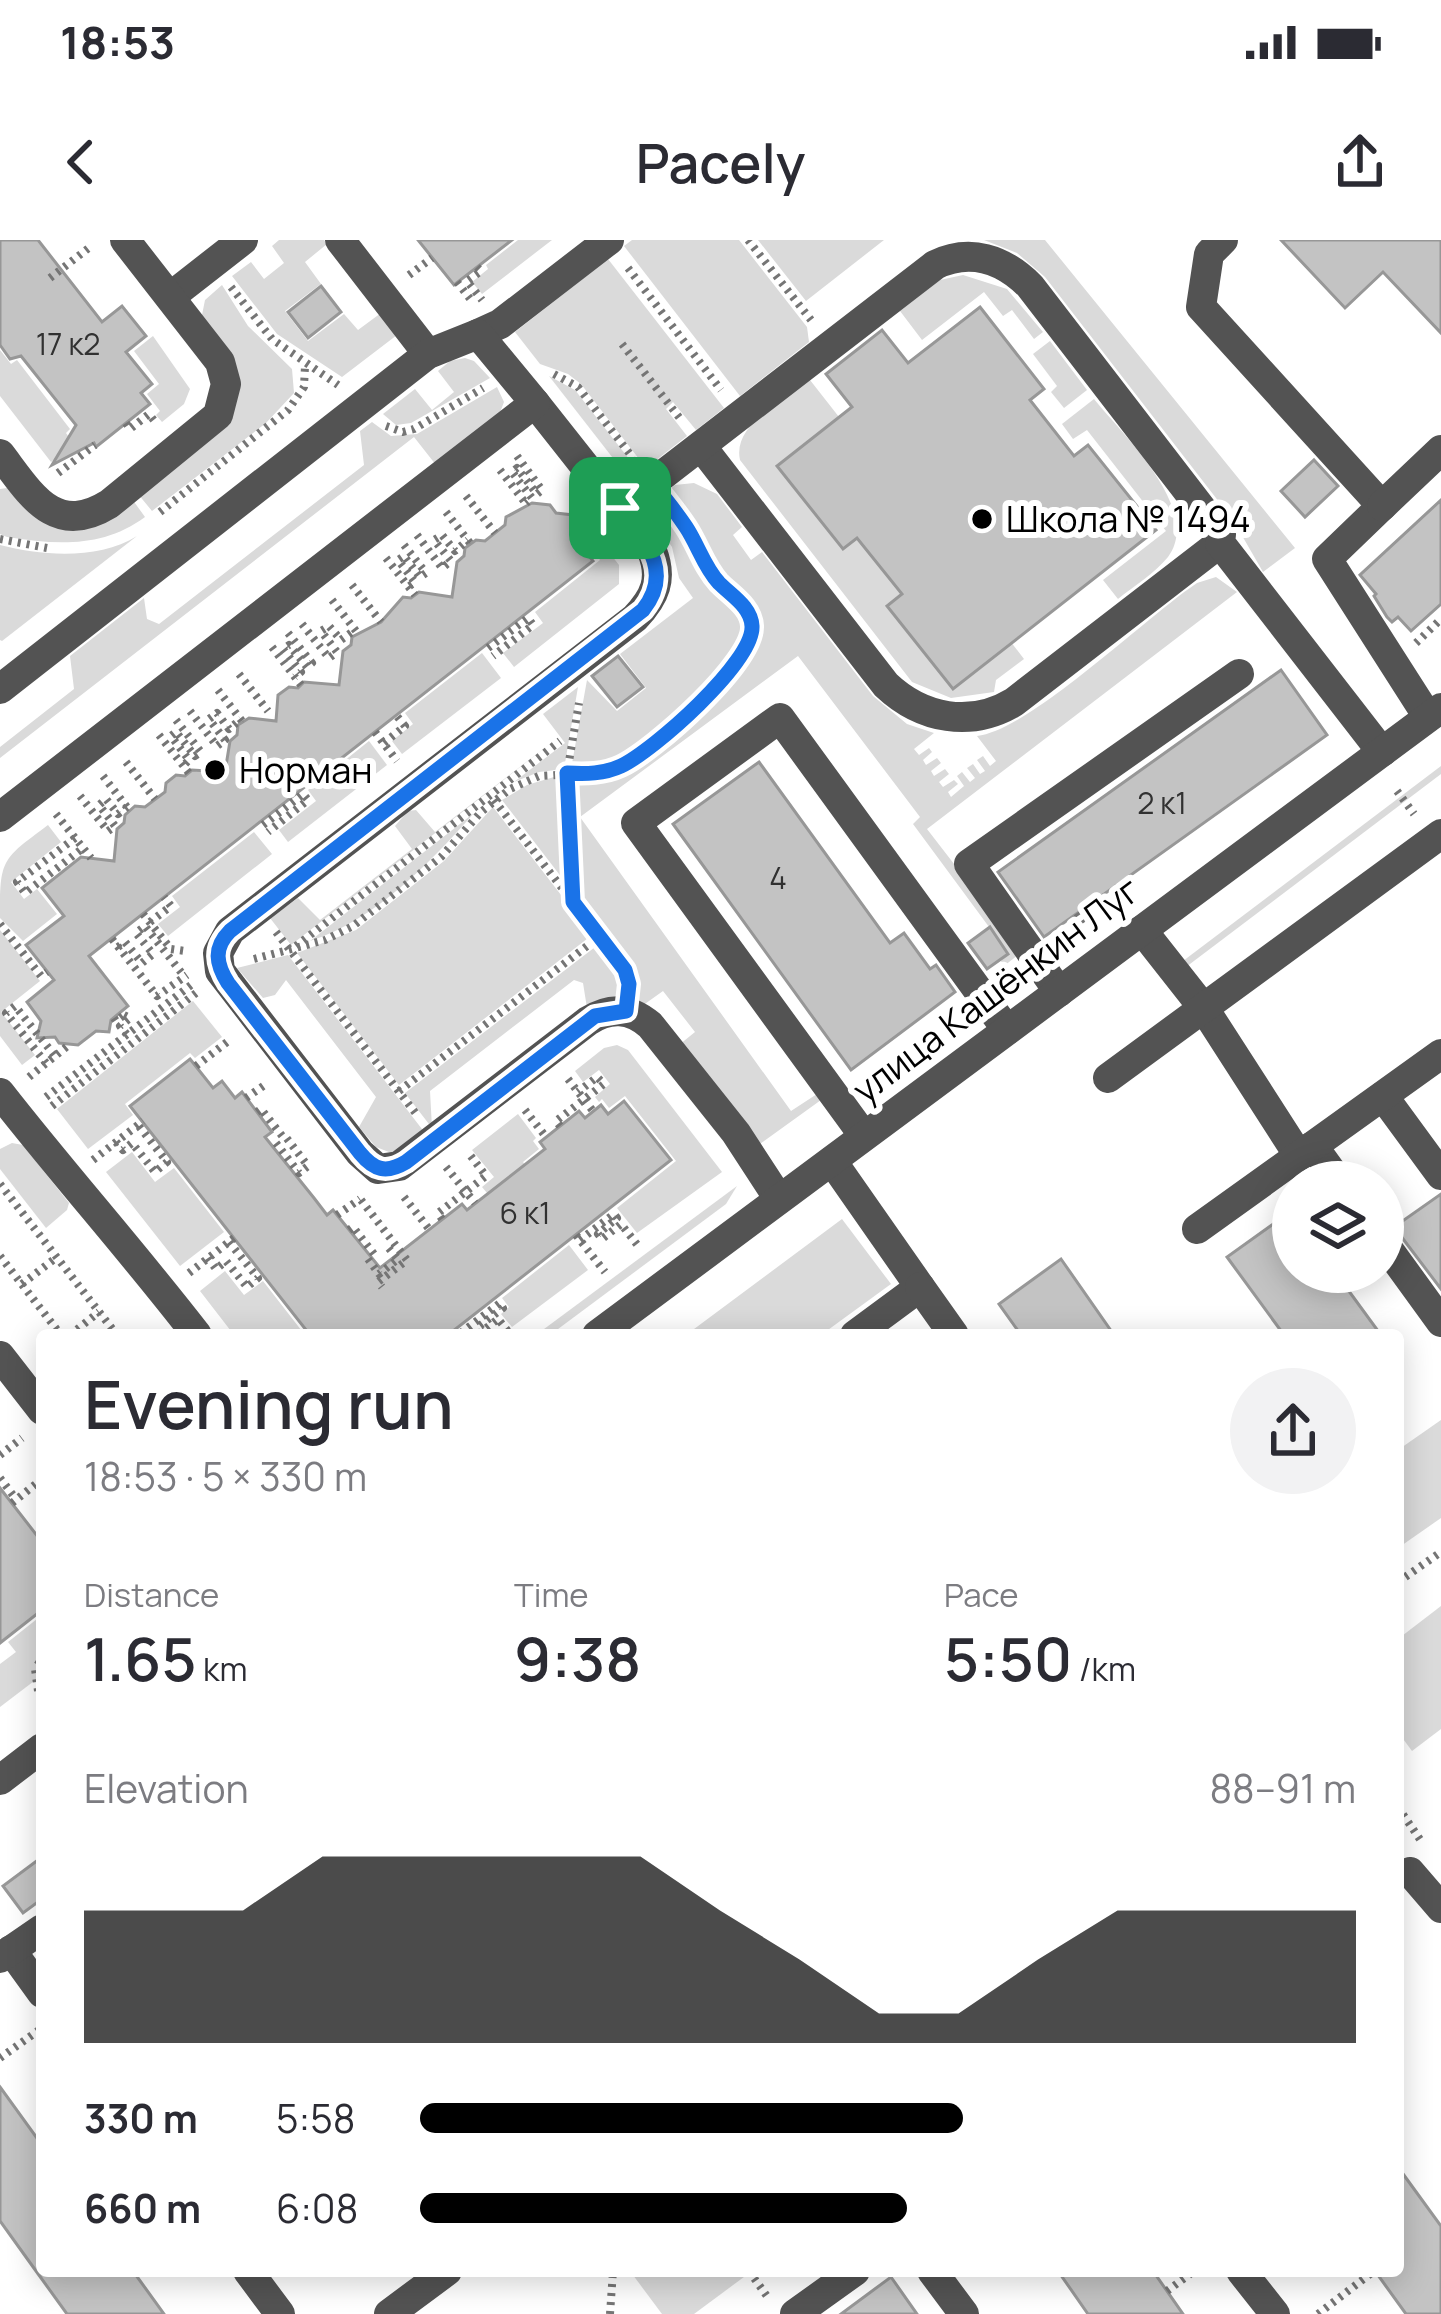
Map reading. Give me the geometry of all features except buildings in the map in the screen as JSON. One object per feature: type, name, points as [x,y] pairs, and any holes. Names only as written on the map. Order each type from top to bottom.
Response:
[{"type":"street","points":[[0,454],[38,502],[57,514],[78,517],[109,504],[212,423],[226,395],[224,373],[214,353],[125,240]]},
{"type":"street","points":[[170,297],[243,240]]},
{"type":"street","points":[[340,240],[428,354]]},
{"type":"street","points":[[478,313],[500,325],[607,242]]},
{"type":"street","points":[[1209,245],[1201,307],[1382,506]]},
{"type":"street","points":[[620,508],[949,258],[979,257],[1007,267],[1030,286],[1382,752]]},
{"type":"street","points":[[4,677],[478,313]]},
{"type":"street","points":[[478,313],[512,376],[652,551],[658,572],[655,591],[643,610],[224,937],[218,952],[220,971],[372,1167],[399,1166],[445,1147],[595,1016],[626,1011],[650,1025],[736,1133],[779,1199]]},
{"type":"street","points":[[0,817],[536,403]]},
{"type":"street","points":[[701,446],[886,685],[914,708],[949,717],[984,716],[1014,703],[1220,543]]},
{"type":"street","points":[[1435,712],[1327,559],[1441,450]]},
{"type":"street","points":[[1059,992],[969,865],[1239,674]]},
{"type":"street","name":"улица Кашёнкин Луг","points":[[605,1329],[1435,712]]},
{"type":"street","points":[[864,1136],[636,823],[780,718],[1007,1030]]},
{"type":"street","points":[[1108,1078],[1441,833]]},
{"type":"street","points":[[1142,930],[1317,1161]]},
{"type":"street","points":[[1196,1229],[1441,1054]]},
{"type":"street","points":[[1383,1096],[1441,1175]]},
{"type":"street","points":[[7,1111],[124,1240],[191,1329]]},
{"type":"street","points":[[832,1161],[950,1329]]},
{"type":"street","points":[[1404,1271],[1441,1322]]},
{"type":"street","points":[[863,1329],[920,1287]]},
{"type":"street","points":[[0,1356],[36,1421]]},
{"type":"street","points":[[0,1780],[36,1753]]},
{"type":"street","points":[[1410,1872],[1441,1908]]},
{"type":"street","points":[[36,1933],[5,1954],[36,1987]]},
{"type":"street","points":[[252,2277],[280,2314]]},
{"type":"street","points":[[388,2314],[439,2277]]},
{"type":"street","points":[[795,2314],[847,2277]]},
{"type":"street","points":[[936,2277],[964,2314]]},
{"type":"street","points":[[1246,2277],[1275,2314]]},
{"type":"path","points":[[748,240],[831,345]]},
{"type":"path","points":[[607,242],[741,415]]},
{"type":"path","points":[[50,278],[90,247]]},
{"type":"path","points":[[405,279],[432,258]]},
{"type":"path","points":[[50,1107],[191,984],[353,926],[441,857],[494,800],[525,781],[606,772],[630,761],[726,674],[751,638],[746,611],[710,572],[686,528],[566,377],[535,370],[493,382],[403,432],[383,424],[364,404],[272,339],[247,312],[215,262]]},
{"type":"path","points":[[477,267],[481,271],[467,281],[478,313]]},
{"type":"path","points":[[457,282],[478,313]]},
{"type":"path","points":[[622,344],[701,446]]},
{"type":"path","points":[[126,423],[130,429],[145,418]]},
{"type":"path","points":[[53,476],[95,445]]},
{"type":"path","points":[[514,489],[527,505],[532,498],[512,472],[517,468],[537,494],[542,490],[517,456]]},
{"type":"path","points":[[466,495],[495,533]]},
{"type":"path","points":[[416,534],[442,568],[451,561],[434,541],[442,535],[455,551],[470,542],[446,511]]},
{"type":"path","points":[[385,557],[412,591],[415,582],[398,560],[404,556],[420,578],[426,573],[403,544]]},
{"type":"path","points":[[351,584],[381,622]]},
{"type":"path","points":[[528,618],[533,625],[489,650],[528,618]]},
{"type":"path","points":[[302,622],[329,658],[337,652],[321,631],[329,626],[341,640],[356,631],[346,619]]},
{"type":"path","points":[[271,646],[298,681],[301,672],[284,649],[290,645],[307,667],[312,663],[289,633]]},
{"type":"path","points":[[489,650],[502,667]]},
{"type":"path","points":[[237,672],[268,711]]},
{"type":"path","points":[[573,902],[567,773],[580,697]]},
{"type":"path","points":[[189,710],[217,746],[225,740],[208,718],[217,713],[229,729],[242,720],[232,707]]},
{"type":"path","points":[[380,738],[405,727],[396,715]]},
{"type":"path","points":[[158,734],[186,769],[189,760],[171,736],[176,732],[195,756],[200,752],[176,720]]},
{"type":"path","points":[[290,950],[560,741]]},
{"type":"path","points":[[124,759],[155,799]]},
{"type":"path","points":[[79,794],[108,832],[115,826],[98,805],[106,799],[118,814],[129,809],[103,776]]},
{"type":"path","points":[[303,794],[308,800],[265,827],[303,794]]},
{"type":"path","points":[[494,800],[628,977],[626,1011]]},
{"type":"path","points":[[78,842],[25,893],[17,882],[78,842]]},
{"type":"path","points":[[78,842],[91,858]]},
{"type":"path","points":[[164,898],[171,906],[147,918],[171,949],[185,951]]},
{"type":"path","points":[[258,909],[445,1147],[475,1203]]},
{"type":"path","points":[[1077,913],[1084,923]]},
{"type":"path","points":[[0,923],[20,950],[23,947],[44,968]]},
{"type":"path","points":[[145,926],[185,975],[157,996],[115,943],[125,942],[142,963],[153,955],[136,933],[145,926]]},
{"type":"path","points":[[399,1091],[599,936]]},
{"type":"path","points":[[7,1111],[40,1102],[196,993]]},
{"type":"path","points":[[46,1064],[6,1013],[15,1006],[55,1056]]},
{"type":"path","points":[[114,1018],[125,1013],[130,1018],[120,1025],[130,1038]]},
{"type":"path","points":[[196,1066],[231,1039]]},
{"type":"path","points":[[28,1078],[70,1045]]},
{"type":"path","points":[[246,1098],[266,1084]]},
{"type":"path","points":[[560,1126],[556,1121],[580,1095],[592,1112]]},
{"type":"path","points":[[521,1105],[546,1137]]},
{"type":"path","points":[[257,1112],[261,1109],[280,1140]]},
{"type":"path","points":[[92,1161],[116,1142],[140,1123],[167,1162],[155,1172],[132,1143],[123,1150],[116,1142]]},
{"type":"path","points":[[442,1219],[438,1214],[486,1176],[445,1147]]},
{"type":"path","points":[[0,1184],[112,1329]]},
{"type":"path","points":[[401,1193],[429,1229]]},
{"type":"path","points":[[338,1215],[360,1196],[398,1259],[380,1274],[352,1227],[349,1230]]},
{"type":"path","points":[[605,1272],[578,1238],[614,1214],[617,1218],[598,1234],[602,1239],[622,1224],[639,1247]]},
{"type":"path","points":[[183,1278],[208,1258],[232,1240],[258,1278],[247,1287],[226,1261],[216,1269],[208,1258]]},
{"type":"path","points":[[369,1259],[389,1243]]},
{"type":"path","points":[[382,1287],[378,1282],[401,1270],[407,1260],[389,1243]]},
{"type":"path","points":[[0,1256],[61,1329]]},
{"type":"path","points":[[22,1284],[57,1257]]},
{"type":"path","points":[[465,1329],[500,1303],[503,1307],[479,1329]]},
{"type":"path","points":[[75,1329],[99,1312]]},
{"type":"path","points":[[0,1455],[36,1421]]},
{"type":"path","points":[[0,1478],[14,1501],[36,1484]]},
{"type":"path","points":[[1404,1578],[1441,1552]]},
{"type":"path","points":[[0,2058],[36,2032]]},
{"type":"path","points":[[610,2314],[613,2277]]},
{"type":"path","points":[[1167,2291],[1186,2277]]},
{"type":"path","points":[[1318,2314],[1366,2277]]},
{"type":"shaded area","points":[[279,240],[324,240],[327,244],[305,262],[321,284],[285,311],[308,341],[344,314],[358,330],[381,313],[397,335],[342,377],[277,334],[232,276],[251,262],[264,279],[284,263],[272,246]]},
{"type":"shaded area","points":[[518,240],[552,240],[482,294],[472,282]]},
{"type":"shaded area","points":[[632,240],[739,240],[807,327],[809,342],[740,396],[624,246]]},
{"type":"shaded area","points":[[758,240],[884,240],[806,301]]},
{"type":"shaded area","points":[[984,240],[1045,240],[1295,548],[1263,572],[1233,520],[1045,277],[1017,253]]},
{"type":"shaded area","points":[[608,259],[724,408],[696,430],[673,402],[666,409],[687,436],[646,468],[581,384],[540,364],[515,332]]},
{"type":"shaded area","points":[[963,275],[1007,289],[1043,332],[1034,339],[1012,310],[1003,316],[984,292],[922,340],[900,311],[940,280]]},
{"type":"shaded area","points":[[222,285],[248,326],[292,369],[294,393],[266,423],[152,511],[138,494],[220,429],[202,315],[205,300]]},
{"type":"shaded area","points":[[153,336],[190,389],[184,404],[162,422],[147,394],[159,384],[134,351]]},
{"type":"shaded area","points":[[1050,341],[1087,390],[1064,408],[1051,392],[1057,386],[1033,354]]},
{"type":"shaded area","points":[[0,350],[11,364],[17,360],[70,429],[66,433],[74,444],[51,462],[0,396]]},
{"type":"shaded area","points":[[465,358],[490,378],[411,423],[396,425],[383,414],[415,389],[432,410],[454,392],[438,371],[450,361]]},
{"type":"shaded area","points":[[549,376],[575,390],[640,473],[630,480]]},
{"type":"shaded area","points":[[810,380],[839,417],[778,466],[842,548],[857,538],[902,594],[888,606],[953,689],[984,666],[1001,629],[1024,659],[996,680],[994,692],[951,698],[912,682],[740,460],[744,435],[752,424]]},
{"type":"shaded area","points":[[497,387],[504,402],[499,415],[436,465],[414,437],[0,758],[0,747],[74,689],[70,656],[144,598],[147,619],[159,624],[364,465],[360,431],[372,422],[391,436],[417,434]]},
{"type":"shaded area","points":[[1094,399],[1155,474],[1175,518],[1176,538],[1168,557],[1118,599],[1103,580],[1166,531],[1087,430],[1073,439],[1062,424]]},
{"type":"shaded area","points":[[694,483],[717,494],[742,527],[733,535],[751,560],[762,552],[873,696],[907,724],[934,733],[914,749],[919,755],[929,748],[932,752],[923,760],[926,765],[937,758],[941,763],[931,771],[934,776],[945,769],[949,774],[939,782],[943,787],[954,780],[958,784],[948,792],[951,797],[964,786],[957,776],[962,772],[970,782],[975,778],[967,768],[973,764],[980,774],[985,771],[977,760],[983,756],[990,766],[996,761],[977,736],[1000,729],[1056,694],[1197,583],[1216,577],[1237,592],[927,829],[1022,952],[1004,966],[1001,961],[1009,954],[913,824],[920,817],[798,656],[580,817],[791,1111],[817,1094],[821,1100],[757,1146],[679,1045],[695,1032],[663,991],[642,1006],[633,1003],[630,970],[586,913],[573,876],[571,777],[617,772],[655,748],[725,682],[753,638],[755,620],[744,600],[710,564],[665,493],[675,485]]},
{"type":"shaded area","points":[[7,488],[32,510],[132,499],[145,517],[113,534],[79,542],[7,537],[0,534],[0,489]]},
{"type":"shaded area","points":[[658,497],[688,537],[712,581],[744,613],[747,637],[729,665],[641,748],[605,768],[571,769],[587,680],[617,711],[646,688],[620,654],[693,598],[679,578],[672,547],[646,510]]},
{"type":"shaded area","points":[[591,529],[619,565],[619,584],[514,667],[503,653],[543,623],[535,612],[600,560],[588,543],[593,539],[587,531]]},
{"type":"shaded area","points":[[137,536],[0,640],[0,545],[70,554],[105,549]]},
{"type":"shaded area","points":[[482,653],[501,678],[402,754],[392,741],[413,724],[405,713]]},
{"type":"shaded area","points":[[578,687],[564,769],[514,782],[565,743],[543,714]]},
{"type":"shaded area","points":[[555,740],[291,945],[270,918],[298,898],[320,920],[412,849],[395,826],[408,811],[416,810],[435,832]]},
{"type":"shaded area","points":[[369,741],[387,765],[288,842],[279,830],[316,801],[308,790]]},
{"type":"shaded area","points":[[1441,766],[1441,774],[1186,967],[1183,961]]},
{"type":"shaded area","points":[[563,777],[569,887],[502,800],[527,785]]},
{"type":"shaded area","points":[[493,807],[592,935],[399,1085],[297,953],[356,930],[444,861]]},
{"type":"shaded area","points":[[474,813],[420,870],[378,905],[310,941]]},
{"type":"shaded area","points":[[48,825],[61,842],[11,882],[24,899],[37,889],[57,914],[23,941],[0,918],[3,872],[12,854]]},
{"type":"shaded area","points":[[254,832],[272,854],[168,936],[158,924],[180,907],[172,896]]},
{"type":"shaded area","points":[[0,930],[40,981],[1,1012],[35,1055],[22,1065],[0,1036]]},
{"type":"shaded area","points":[[599,944],[623,978],[622,1000],[587,1008],[583,983],[574,980],[430,1091],[432,1128],[405,1093]]},
{"type":"shaded area","points":[[288,955],[425,1133],[394,1154],[376,1147],[359,1127],[376,1097],[286,980],[275,995],[263,998],[237,968]]},
{"type":"shaded area","points":[[193,1001],[222,1037],[195,1058],[190,1053],[125,1104],[133,1115],[88,1149],[57,1109]]},
{"type":"shaded area","points":[[617,1045],[628,1050],[722,1172],[637,1233],[617,1208],[676,1161],[625,1096],[609,1108],[602,1099],[599,1102],[595,1097],[610,1084],[599,1070],[583,1082],[575,1071],[604,1048]]},
{"type":"shaded area","points":[[518,1114],[539,1149],[523,1162],[529,1170],[492,1199],[482,1187],[494,1177],[472,1150]]},
{"type":"shaded area","points":[[12,1143],[23,1145],[69,1203],[46,1228],[0,1169],[0,1149]]},
{"type":"shaded area","points":[[132,1152],[155,1182],[174,1168],[224,1232],[180,1266],[106,1172]]},
{"type":"shaded area","points":[[737,1186],[726,1204],[558,1329],[544,1329]]},
{"type":"shaded area","points":[[842,1219],[891,1284],[829,1329],[694,1329]]},
{"type":"shaded area","points":[[569,1245],[588,1270],[512,1327],[501,1314],[509,1307],[502,1298]]},
{"type":"shaded area","points":[[225,1271],[244,1295],[263,1281],[300,1329],[229,1329],[200,1291]]},
{"type":"shaded area","points":[[1441,1420],[1441,1518],[1404,1544],[1404,1446]]},
{"type":"shaded area","points":[[1441,1606],[1441,1729],[1412,1751],[1404,1740],[1404,1634]]},
{"type":"shaded area","points":[[36,1620],[36,1680],[0,1707],[0,1664],[16,1652],[8,1642]]},
{"type":"shaded area","points":[[634,2277],[744,2277],[694,2314],[662,2314]]},
{"type":"place","name":"Школа № 1494","points":[[982,519]]},
{"type":"place","name":"Норман","points":[[215,770]]},
{"type":"route","points":[[652,483],[686,528],[710,572],[742,604],[752,632],[733,668],[630,761],[606,772],[567,773],[573,902],[625,970],[629,984],[626,1011],[595,1016],[406,1162],[392,1169],[372,1167],[228,983],[220,971],[220,944],[230,931],[643,610],[655,591],[658,572],[652,551],[620,508],[652,483]]}]
